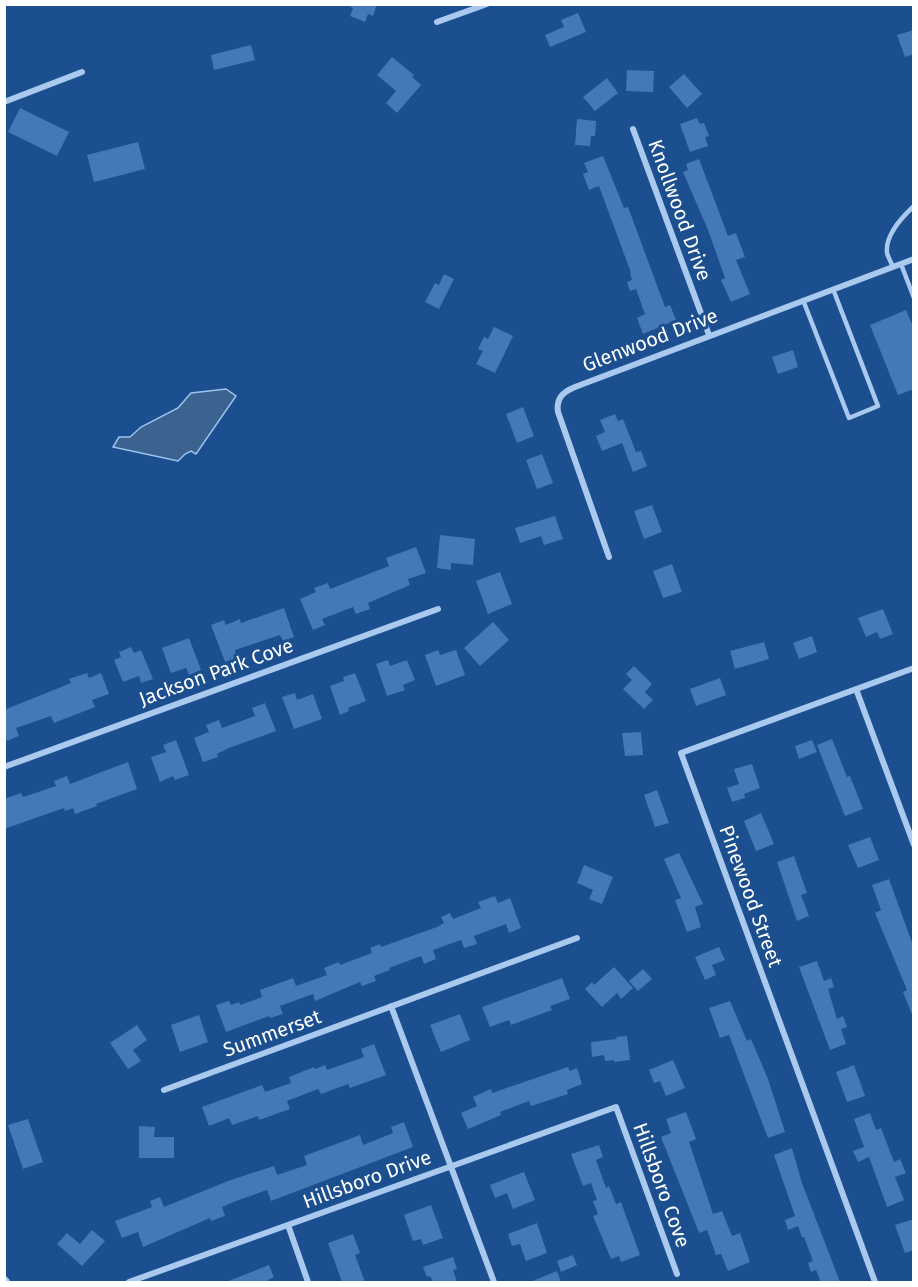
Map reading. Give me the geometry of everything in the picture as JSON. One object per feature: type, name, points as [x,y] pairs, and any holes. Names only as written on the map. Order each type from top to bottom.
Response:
[{"type":"street","points":[[437,22],[487,4]]},
{"type":"street","points":[[4,102],[82,72]]},
{"type":"street","name":"Knollwood Drive","points":[[633,129],[709,335]]},
{"type":"street","name":"Glenwood Drive","points":[[609,557],[558,412],[560,397],[574,387],[914,259]]},
{"type":"street","name":"Jackson Park Cove","points":[[4,767],[438,609]]},
{"type":"street","name":"Pinewood Street","points":[[875,1282],[681,753],[914,668]]},
{"type":"street","points":[[856,689],[914,845]]},
{"type":"street","name":"Summerset","points":[[164,1090],[577,938]]},
{"type":"street","points":[[391,1006],[494,1282]]},
{"type":"street","name":"Hillsboro Drive","points":[[129,1282],[615,1107]]},
{"type":"street","name":"Hillsboro Cove","points":[[615,1107],[677,1274]]},
{"type":"street","points":[[288,1225],[308,1282]]},
{"type":"lane","points":[[893,267],[887,252],[888,239],[902,217],[914,206]]},
{"type":"lane","points":[[901,264],[914,298]]},
{"type":"lane","points":[[803,300],[849,418],[879,406],[833,289]]},
{"type":"water","points":[[226,389],[236,396],[196,454],[191,451],[178,461],[113,447],[119,437],[130,437],[141,427],[178,408],[191,393]]},
{"type":"building","points":[[345,4],[377,4],[373,16],[368,14],[365,22],[350,16],[353,8]]},
{"type":"building","points":[[578,13],[586,32],[550,47],[545,35],[564,27],[561,20]]},
{"type":"building","points":[[914,30],[914,54],[905,57],[897,35]]},
{"type":"building","points":[[251,45],[255,60],[214,70],[211,55]]},
{"type":"building","points":[[392,57],[414,75],[412,77],[421,85],[397,113],[386,103],[396,91],[377,75]]},
{"type":"building","points":[[627,70],[654,71],[653,92],[626,91]]},
{"type":"building","points":[[684,74],[702,94],[687,108],[669,87]]},
{"type":"building","points":[[607,78],[618,93],[595,111],[583,97]]},
{"type":"building","points":[[20,108],[69,132],[57,156],[8,132]]},
{"type":"building","points":[[697,118],[700,124],[704,123],[709,136],[705,137],[708,146],[690,152],[680,124]]},
{"type":"building","points":[[577,119],[596,121],[595,136],[591,136],[590,146],[575,145]]},
{"type":"building","points":[[138,142],[145,169],[94,182],[87,155]]},
{"type":"building","points":[[603,156],[624,208],[628,207],[665,307],[670,305],[676,320],[643,334],[637,318],[645,314],[636,289],[630,291],[627,282],[632,280],[631,273],[599,186],[589,190],[583,174],[588,172],[584,163]]},
{"type":"building","points":[[699,159],[728,236],[736,233],[745,257],[736,260],[750,294],[731,302],[721,280],[725,278],[708,230],[683,172],[688,170],[686,164]]},
{"type":"building","points":[[444,274],[454,279],[439,309],[425,302],[435,283],[439,285]]},
{"type":"building","points":[[906,310],[914,329],[914,389],[898,395],[870,325]]},
{"type":"building","points":[[494,327],[513,336],[495,373],[476,364],[483,351],[478,349],[484,337],[488,339]]},
{"type":"building","points":[[793,350],[798,367],[778,374],[772,357]]},
{"type":"building","points":[[523,407],[534,436],[517,443],[506,414]]},
{"type":"building","points":[[615,414],[618,421],[623,419],[636,452],[641,451],[647,466],[633,472],[622,443],[602,451],[596,436],[605,432],[600,420]]},
{"type":"building","points":[[542,454],[553,483],[537,489],[526,460]]},
{"type":"building","points":[[652,505],[662,532],[644,539],[634,511]]},
{"type":"building","points":[[555,516],[563,539],[544,545],[541,536],[520,543],[515,528]]},
{"type":"building","points":[[440,535],[475,539],[473,565],[451,563],[451,570],[437,568]]},
{"type":"building","points":[[416,547],[426,573],[408,579],[410,585],[368,603],[370,609],[356,614],[353,607],[322,619],[325,625],[313,630],[300,599],[316,592],[314,588],[328,583],[330,589],[389,566],[386,558]]},
{"type":"building","points":[[672,564],[682,592],[663,598],[653,571]]},
{"type":"building","points":[[500,572],[512,604],[488,614],[476,581]]},
{"type":"building","points":[[284,608],[294,637],[283,641],[280,635],[235,650],[237,658],[225,662],[211,625],[224,620],[226,625],[240,619],[241,623]]},
{"type":"building","points":[[883,609],[893,634],[880,639],[877,632],[866,637],[858,618]]},
{"type":"building","points":[[493,622],[509,640],[480,666],[464,648]]},
{"type":"building","points":[[812,636],[817,652],[799,659],[793,643]]},
{"type":"building","points":[[189,638],[201,670],[189,675],[186,668],[171,673],[162,648]]},
{"type":"building","points":[[764,642],[769,659],[735,669],[730,651]]},
{"type":"building","points":[[131,647],[134,653],[141,650],[153,679],[141,683],[139,676],[123,682],[114,660],[121,657],[119,652]]},
{"type":"building","points":[[438,650],[440,655],[456,650],[465,675],[436,686],[425,655]]},
{"type":"building","points":[[388,660],[390,666],[407,660],[415,680],[403,685],[405,690],[387,696],[376,664]]},
{"type":"building","points":[[634,666],[652,684],[645,692],[653,700],[644,709],[623,689],[632,680],[626,674]]},
{"type":"building","points":[[87,673],[89,678],[101,673],[109,694],[92,700],[95,707],[54,723],[51,716],[16,728],[19,736],[7,741],[4,736],[4,710],[71,683],[69,679]]},
{"type":"building","points":[[355,673],[366,701],[348,708],[349,711],[340,715],[330,686],[344,681],[343,677]]},
{"type":"building","points":[[720,678],[726,695],[696,706],[690,689]]},
{"type":"building","points":[[295,693],[297,700],[313,694],[322,719],[294,729],[282,697]]},
{"type":"building","points":[[265,703],[276,731],[229,748],[217,754],[218,757],[203,762],[194,738],[209,732],[206,725],[219,720],[222,728],[255,716],[252,708]]},
{"type":"building","points":[[641,732],[643,755],[625,756],[622,733]]},
{"type":"building","points":[[832,739],[863,809],[845,816],[817,745]]},
{"type":"building","points":[[176,740],[189,775],[175,780],[173,776],[160,782],[151,757],[166,752],[163,745]]},
{"type":"building","points":[[812,740],[817,752],[799,759],[795,746]]},
{"type":"building","points":[[128,762],[137,789],[75,814],[73,808],[65,811],[64,808],[4,829],[4,799],[21,793],[23,797],[56,786],[54,781],[67,776],[70,784]]},
{"type":"building","points":[[752,764],[760,788],[744,794],[745,798],[732,802],[727,788],[739,784],[734,769]]},
{"type":"building","points":[[657,790],[669,823],[655,827],[644,795]]},
{"type":"building","points":[[761,813],[774,844],[756,851],[744,821]]},
{"type":"building","points":[[870,837],[879,860],[858,868],[848,845]]},
{"type":"building","points":[[679,853],[703,904],[695,907],[701,927],[687,932],[675,900],[681,898],[664,859]]},
{"type":"building","points":[[794,856],[807,893],[801,895],[809,916],[797,921],[777,862]]},
{"type":"building","points":[[584,865],[613,877],[602,904],[589,899],[593,890],[577,883]]},
{"type":"building","points":[[889,879],[914,948],[913,1017],[903,992],[907,990],[875,913],[881,910],[872,885]]},
{"type":"building","points":[[495,896],[498,903],[510,898],[521,928],[509,933],[506,924],[474,936],[477,944],[464,948],[461,940],[433,950],[436,959],[424,964],[421,956],[374,976],[376,981],[362,986],[360,982],[315,1001],[313,994],[280,1006],[283,1014],[270,1018],[269,1016],[226,1032],[216,1005],[229,1001],[231,1005],[239,1002],[240,1005],[262,997],[260,990],[293,978],[296,986],[327,975],[324,968],[339,962],[340,965],[372,953],[370,948],[380,944],[381,947],[437,927],[444,923],[441,917],[450,913],[453,919],[481,908],[478,902]]},
{"type":"building","points":[[719,947],[725,960],[712,965],[716,975],[705,980],[695,957]]},
{"type":"building","points":[[817,961],[824,981],[831,978],[834,987],[828,989],[837,1019],[843,1016],[847,1027],[841,1029],[846,1044],[830,1050],[799,967]]},
{"type":"building","points":[[614,967],[633,988],[621,999],[617,993],[602,1007],[585,989],[592,982],[594,985]]},
{"type":"building","points":[[643,969],[652,979],[638,991],[629,981]]},
{"type":"building","points":[[562,978],[570,999],[550,1006],[552,1010],[511,1025],[509,1020],[490,1027],[482,1007]]},
{"type":"building","points":[[730,1001],[747,1041],[751,1039],[768,1079],[785,1132],[768,1138],[729,1035],[720,1038],[709,1008]]},
{"type":"building","points":[[460,1014],[470,1040],[441,1052],[430,1025]]},
{"type":"building","points":[[199,1015],[208,1042],[180,1052],[171,1025]]},
{"type":"building","points":[[137,1025],[147,1040],[133,1050],[141,1061],[128,1069],[110,1043]]},
{"type":"building","points":[[627,1036],[630,1060],[614,1062],[614,1060],[605,1061],[604,1055],[592,1057],[591,1042]]},
{"type":"building","points":[[374,1044],[386,1075],[350,1088],[348,1084],[321,1094],[318,1089],[287,1101],[290,1109],[259,1120],[258,1116],[232,1125],[229,1118],[209,1126],[202,1107],[262,1085],[265,1092],[291,1083],[289,1077],[314,1067],[315,1069],[325,1065],[327,1070],[364,1057],[361,1049]]},
{"type":"building","points":[[673,1060],[685,1088],[666,1096],[660,1081],[654,1083],[649,1070]]},
{"type":"building","points":[[854,1065],[865,1096],[847,1102],[836,1072]]},
{"type":"building","points":[[568,1067],[570,1071],[577,1068],[582,1084],[567,1090],[568,1094],[531,1106],[529,1101],[500,1112],[501,1115],[468,1129],[461,1113],[477,1106],[473,1097],[491,1089],[492,1093]]},
{"type":"building","points":[[686,1112],[696,1139],[689,1142],[713,1214],[722,1211],[732,1236],[740,1233],[750,1262],[728,1271],[721,1254],[716,1255],[707,1230],[699,1233],[661,1137],[671,1133],[666,1119]]},
{"type":"building","points":[[870,1113],[876,1130],[881,1128],[894,1162],[900,1159],[906,1173],[895,1177],[904,1200],[887,1207],[869,1157],[858,1162],[853,1151],[864,1147],[854,1119]]},
{"type":"building","points":[[28,1119],[43,1162],[23,1169],[8,1125]]},
{"type":"building","points":[[404,1122],[413,1147],[271,1201],[267,1190],[236,1201],[222,1207],[225,1216],[211,1221],[210,1218],[143,1247],[138,1232],[122,1238],[115,1221],[152,1207],[150,1201],[160,1197],[164,1207],[228,1181],[274,1166],[277,1175],[307,1165],[304,1156],[360,1135],[363,1145],[393,1133],[391,1127]]},
{"type":"building","points":[[139,1126],[155,1127],[154,1137],[174,1137],[174,1158],[139,1158]]},
{"type":"building","points":[[599,1145],[603,1157],[596,1160],[606,1188],[609,1186],[616,1204],[621,1202],[640,1255],[621,1262],[619,1256],[611,1259],[593,1216],[598,1214],[593,1201],[597,1200],[591,1183],[583,1186],[571,1154]]},
{"type":"building","points":[[792,1148],[802,1183],[840,1282],[821,1282],[816,1270],[811,1272],[808,1263],[813,1261],[798,1226],[788,1230],[785,1220],[795,1216],[774,1155]]},
{"type":"building","points":[[524,1172],[535,1200],[513,1209],[507,1193],[495,1198],[490,1185]]},
{"type":"building","points":[[431,1205],[443,1238],[423,1245],[421,1239],[413,1241],[404,1215]]},
{"type":"building","points":[[914,1219],[914,1250],[905,1253],[895,1225]]},
{"type":"building","points":[[537,1223],[547,1253],[526,1261],[520,1244],[512,1246],[508,1234]]},
{"type":"building","points":[[92,1230],[105,1241],[82,1266],[57,1244],[67,1233],[80,1244]]},
{"type":"building","points":[[353,1234],[360,1253],[355,1255],[365,1282],[342,1282],[328,1243]]},
{"type":"building","points":[[573,1255],[577,1265],[561,1272],[557,1261]]},
{"type":"building","points":[[453,1257],[457,1269],[453,1270],[457,1282],[433,1282],[430,1276],[427,1277],[423,1267]]},
{"type":"building","points":[[269,1265],[274,1277],[268,1280],[270,1282],[226,1282]]},
{"type":"building","points":[[557,1271],[561,1282],[530,1282]]}]
